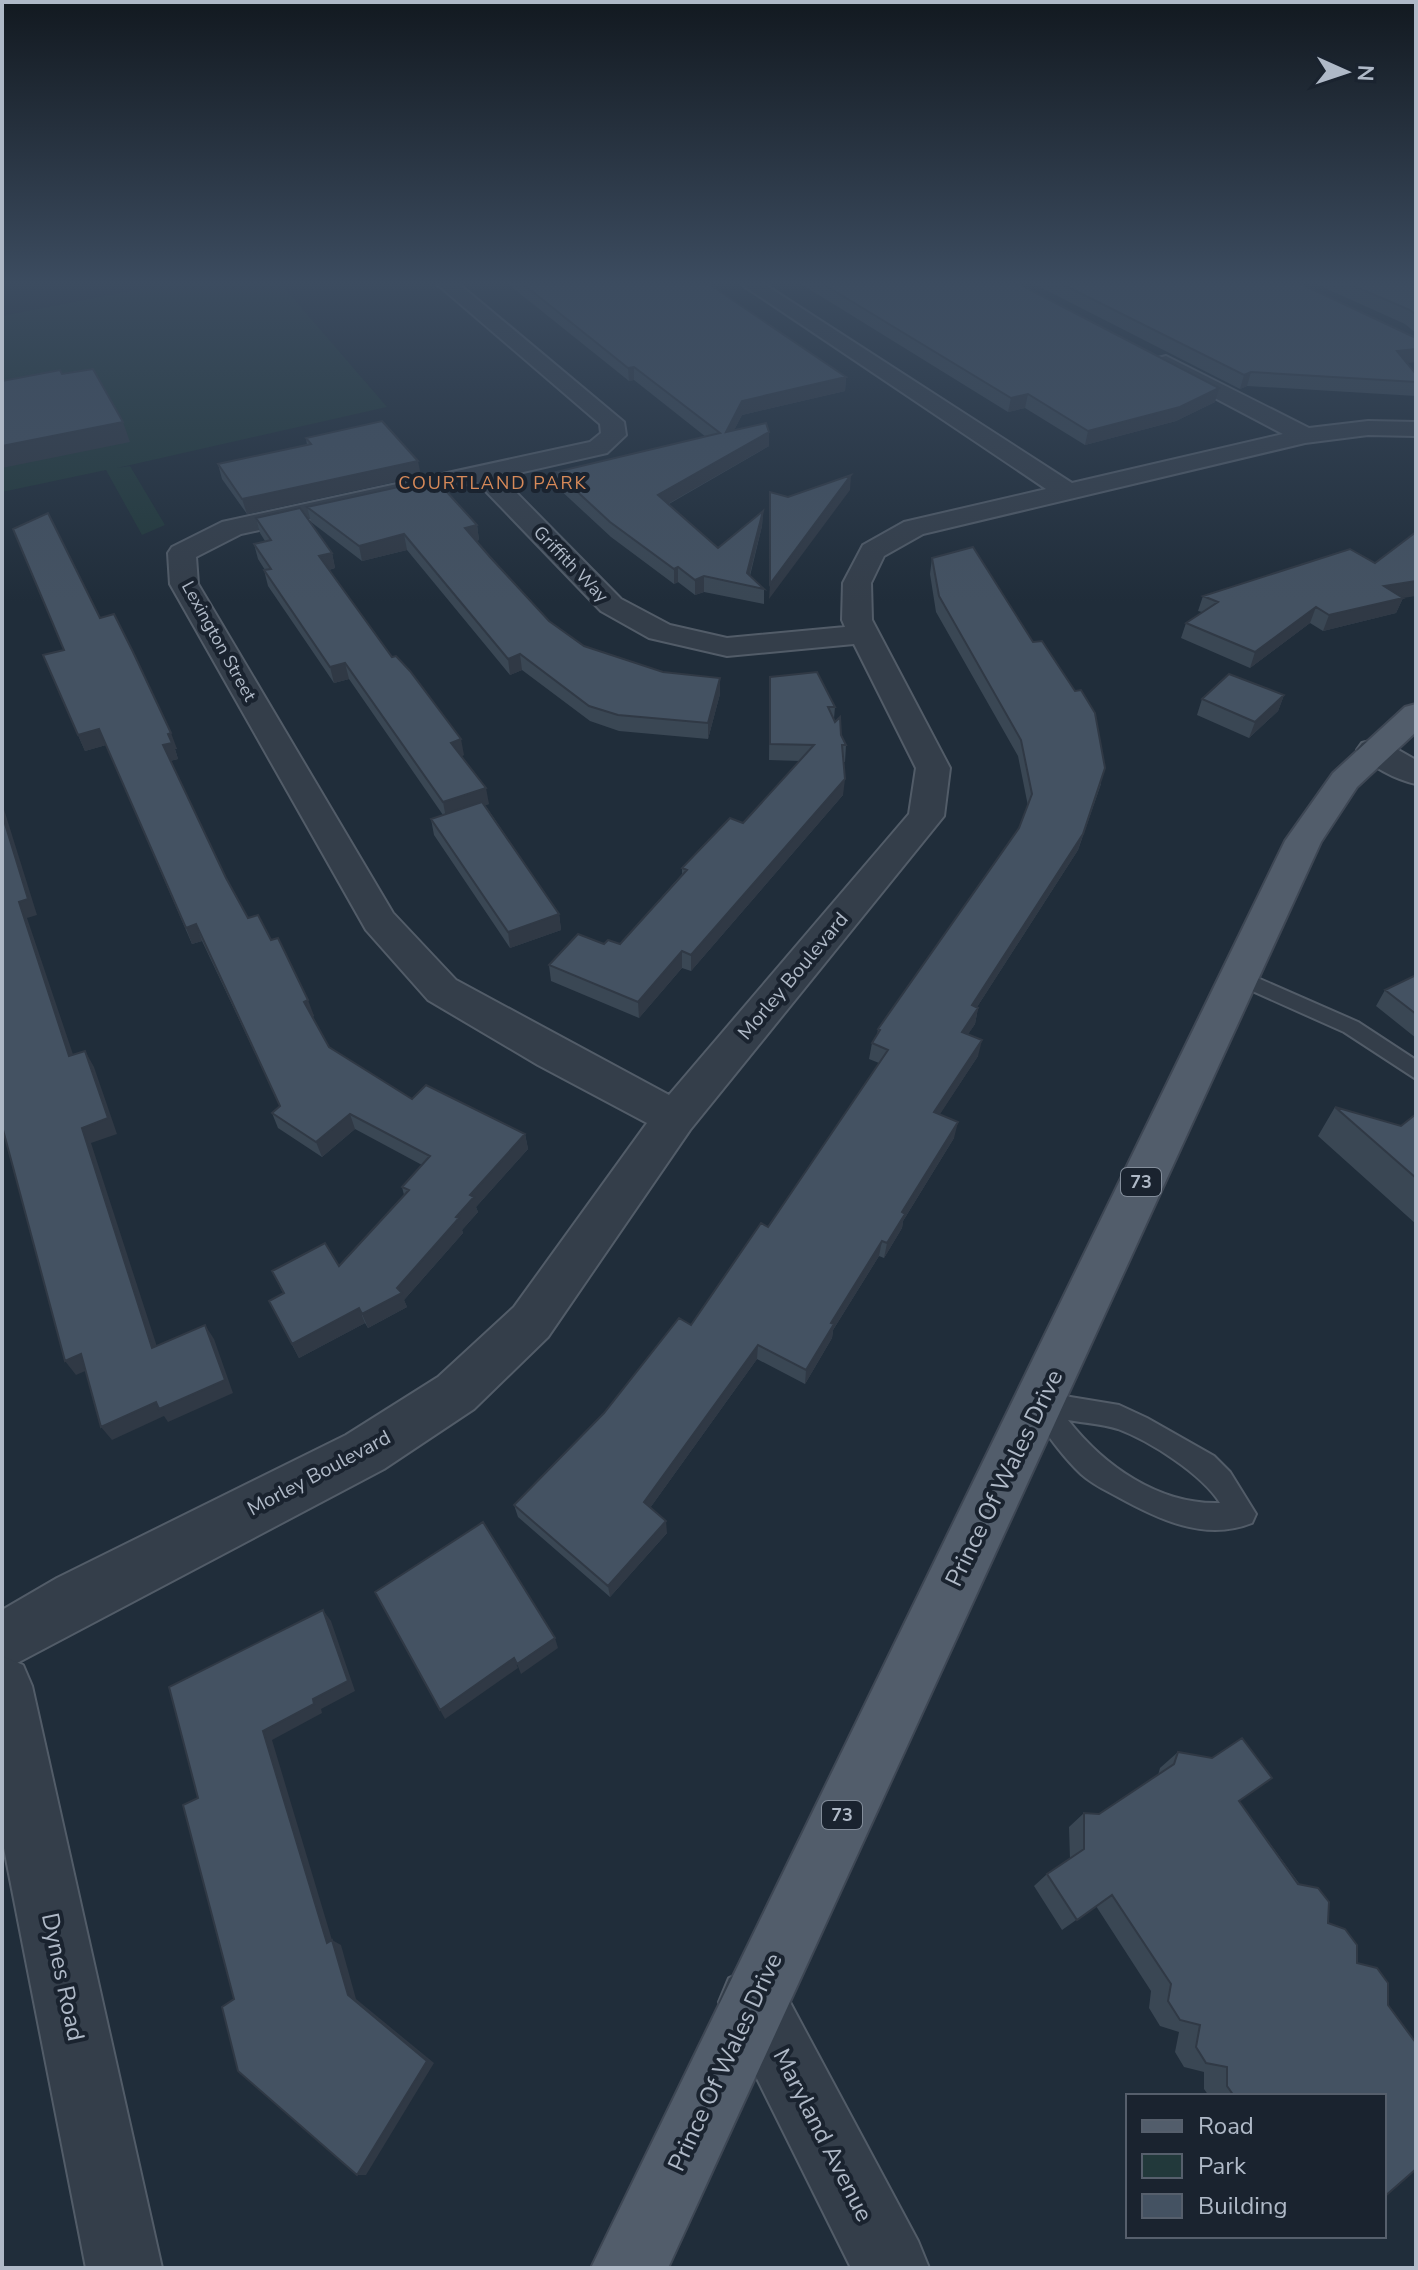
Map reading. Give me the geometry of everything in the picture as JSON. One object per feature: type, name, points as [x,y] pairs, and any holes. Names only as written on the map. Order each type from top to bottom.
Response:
[{"type":"main road","name":"Prince Of Wales Drive","points":[[629,2268],[1040,1404],[1237,976],[1303,841],[1345,780],[1416,714]]},
{"type":"street","name":"Lexington Street","points":[[574,390],[612,422],[614,435],[598,448],[232,528],[182,553],[184,584],[379,921],[442,990],[553,1054],[675,1118]]},
{"type":"street","points":[[913,390],[1067,491]]},
{"type":"street","points":[[1217,390],[1305,436]]},
{"type":"street","name":"Morley Boulevard","points":[[2,1642],[77,1598],[365,1452],[456,1393],[531,1322],[675,1118],[926,816],[933,768],[857,620],[857,583],[873,551],[914,528],[1305,436],[1368,428],[1416,429]]},
{"type":"street","name":"Griffith Way","points":[[484,474],[611,605],[660,632],[727,647],[863,634]]},
{"type":"street","points":[[1374,750],[1416,774]]},
{"type":"street","name":"Dynes Road","points":[[2,1686],[124,2268]]},
{"type":"street","name":"Maryland Avenue","points":[[753,2002],[891,2268]]},
{"type":"lane","points":[[1237,976],[1351,1027],[1416,1071]]},
{"type":"lane","points":[[1040,1404],[1119,1417],[1138,1426],[1205,1465],[1221,1481],[1242,1514],[1204,1518],[1176,1514],[1114,1481],[1086,1460],[1040,1404]]},
{"type":"green space","points":[[2,390],[372,390],[387,407],[117,468],[130,466],[165,525],[142,535],[106,470],[2,492]]},
{"type":"building","points":[[2,390],[105,390],[123,422],[2,446]]},
{"type":"building","points":[[664,390],[790,390],[742,401],[726,432],[766,423],[769,432],[658,495],[718,548],[763,511],[747,573],[764,589],[704,576],[695,580],[678,567],[674,569],[610,522],[556,472],[720,433]]},
{"type":"building","points":[[998,390],[1215,390],[1180,407],[1088,431],[1028,394],[1011,398]]},
{"type":"building","points":[[382,421],[418,461],[242,499],[218,464],[311,444],[306,438]]},
{"type":"building","points":[[851,475],[770,584],[770,492],[788,497]]},
{"type":"building","points":[[435,479],[477,525],[465,528],[490,557],[549,621],[584,646],[663,672],[720,678],[708,723],[618,715],[589,706],[520,654],[508,659],[404,534],[359,546],[307,507]]},
{"type":"building","points":[[300,508],[332,553],[319,556],[392,657],[396,656],[410,671],[461,739],[451,743],[486,788],[443,802],[345,663],[330,667],[264,570],[271,569],[254,544],[271,540],[256,518]]},
{"type":"building","points":[[48,513],[100,618],[114,614],[133,652],[171,733],[168,734],[172,743],[163,745],[226,878],[248,918],[258,915],[271,940],[278,938],[308,1000],[304,1002],[329,1047],[412,1099],[426,1085],[525,1134],[470,1195],[474,1197],[456,1217],[459,1218],[397,1288],[402,1293],[362,1314],[359,1308],[292,1344],[269,1301],[284,1293],[272,1271],[325,1243],[339,1266],[409,1190],[402,1187],[430,1156],[350,1114],[316,1142],[272,1113],[280,1106],[196,924],[186,928],[99,729],[78,735],[43,655],[64,650],[13,529]]},
{"type":"building","points":[[1416,532],[1416,581],[1384,586],[1403,598],[1329,615],[1316,607],[1255,652],[1186,623],[1218,602],[1203,596],[1350,549],[1375,563]]},
{"type":"building","points":[[973,547],[1033,642],[1042,641],[1075,691],[1081,690],[1095,713],[1105,768],[1083,834],[972,1005],[978,1008],[962,1032],[982,1040],[934,1112],[958,1122],[902,1212],[905,1214],[887,1243],[882,1241],[806,1370],[758,1345],[644,1502],[666,1521],[608,1586],[514,1505],[604,1413],[679,1318],[691,1325],[761,1223],[768,1227],[888,1050],[872,1043],[878,1029],[1019,828],[1032,794],[1021,740],[939,596],[932,558]]},
{"type":"building","points":[[817,672],[835,707],[828,707],[835,722],[840,717],[841,735],[846,745],[842,745],[845,779],[691,955],[682,951],[638,1002],[549,965],[578,934],[604,944],[608,940],[620,944],[687,870],[682,868],[730,818],[743,823],[814,745],[770,744],[770,677]]},
{"type":"building","points":[[1229,674],[1284,695],[1255,722],[1202,699]]},
{"type":"building","points":[[482,802],[559,914],[508,932],[431,819]]},
{"type":"building","points":[[2,814],[28,899],[19,902],[69,1056],[85,1051],[108,1118],[82,1128],[152,1348],[205,1325],[225,1380],[159,1409],[156,1402],[101,1427],[81,1354],[65,1361],[2,1126]]},
{"type":"building","points":[[1416,975],[1416,1014],[1385,990]]},
{"type":"building","points":[[1335,1107],[1401,1126],[1416,1114],[1416,1178]]},
{"type":"building","points":[[483,1522],[555,1638],[517,1664],[514,1658],[440,1710],[375,1592]]},
{"type":"building","points":[[323,1610],[348,1681],[313,1699],[314,1704],[263,1731],[327,1943],[332,1940],[348,1995],[427,2061],[357,2175],[238,2071],[222,2007],[234,1999],[183,1805],[198,1798],[169,1687]]},
{"type":"building","points":[[1242,1738],[1272,1778],[1239,1801],[1298,1884],[1318,1888],[1329,1902],[1328,1923],[1345,1929],[1357,1945],[1357,1963],[1377,1968],[1388,1983],[1388,2005],[1416,2043],[1416,2169],[1386,2195],[1386,2094],[1233,2094],[1227,2086],[1227,2067],[1206,2063],[1196,2047],[1200,2025],[1180,2020],[1168,2001],[1171,1984],[1112,1895],[1077,1920],[1047,1874],[1084,1849],[1084,1813],[1099,1814],[1174,1764],[1178,1752],[1212,1758]]},
{"type":"district","name":"COURTLAND PARK","points":[[493,483]]}]
